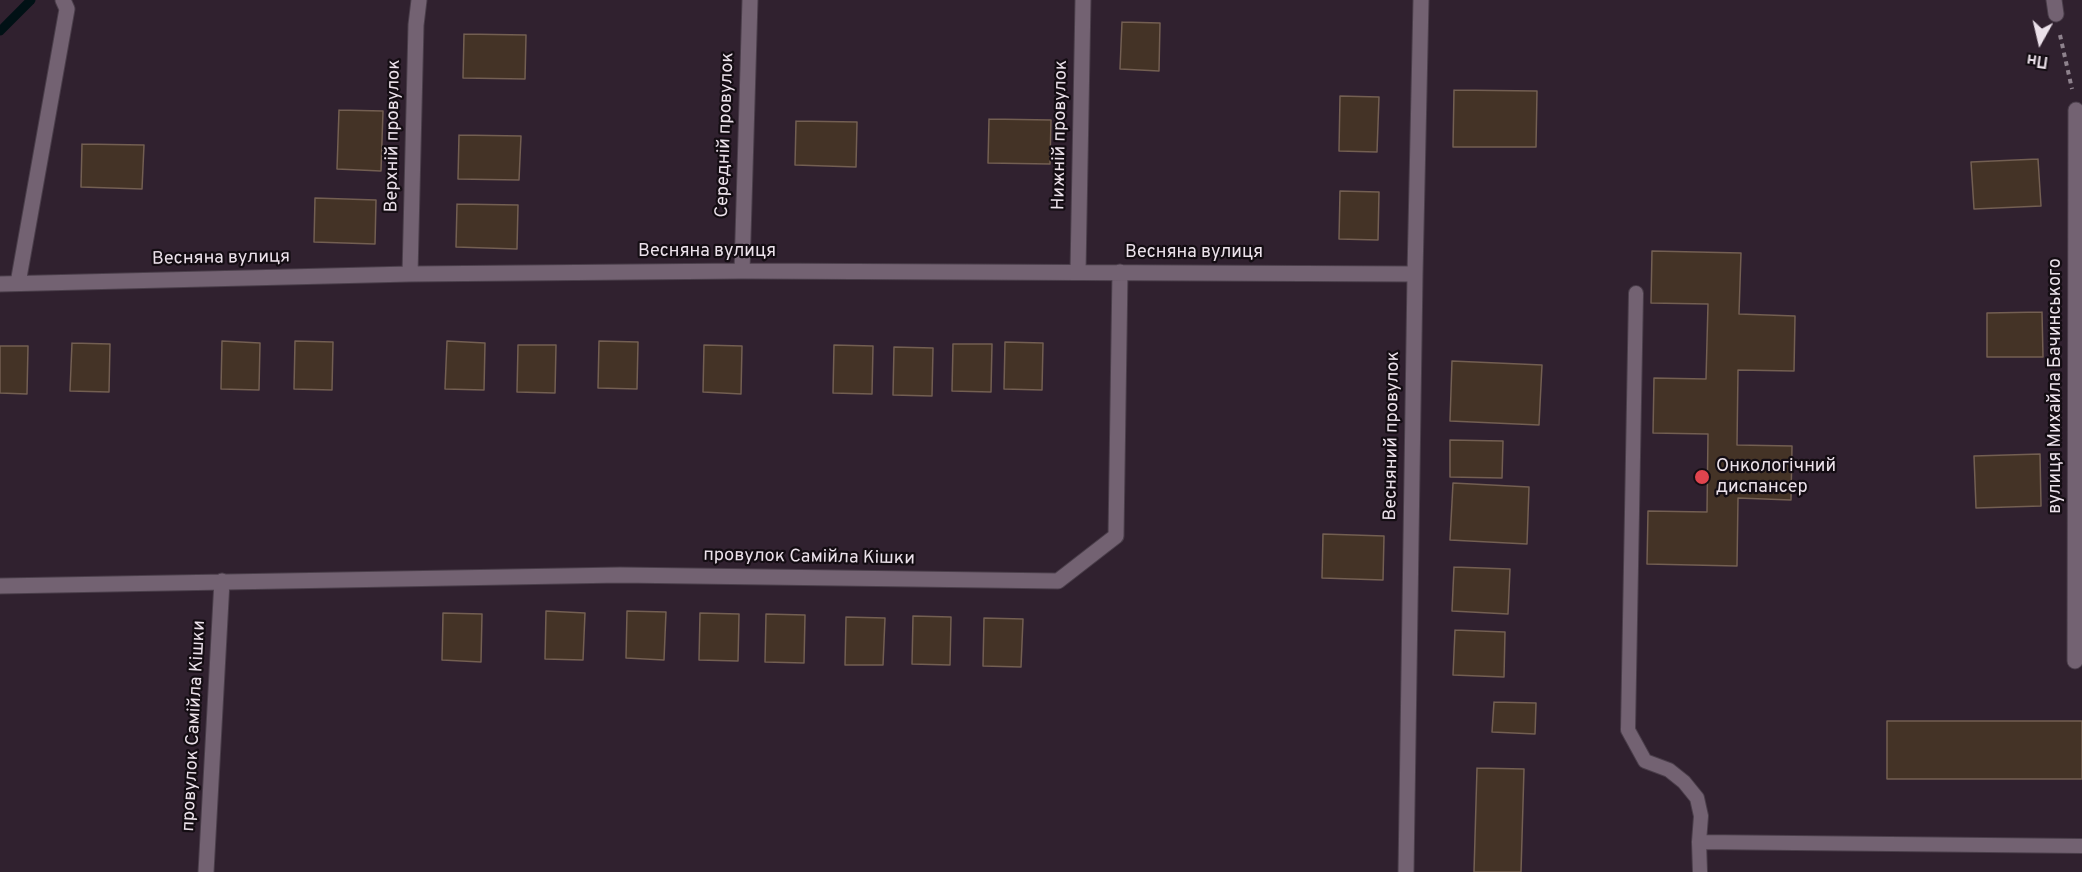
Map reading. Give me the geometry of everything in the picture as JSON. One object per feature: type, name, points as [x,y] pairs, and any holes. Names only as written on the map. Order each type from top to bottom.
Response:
[{"type":"street","name":"Верхній провулок","points":[[410,274],[419,0]]},
{"type":"street","name":"Середній провулок","points":[[742,271],[750,0]]},
{"type":"street","name":"Нижній провулок","points":[[1078,271],[1083,0]]},
{"type":"street","name":"Весняний провулок","points":[[1406,872],[1421,0]]},
{"type":"street","points":[[18,283],[65,4]]},
{"type":"street","name":"вулиця Михайла Бачинського","points":[[2075,661],[2079,106]]},
{"type":"street","name":"Весняна вулиця","points":[[0,284],[410,274],[742,271],[1415,274]]},
{"type":"street","name":"провулок Самійла Кішки","points":[[0,586],[620,575],[1058,581],[1116,536],[1120,272]]},
{"type":"street","name":"провулок Самійла Кішки","points":[[206,872],[222,581]]},
{"type":"lane","points":[[1636,293],[1628,730],[1645,761],[1669,770],[1684,782],[1697,798],[1701,816],[1699,842],[1701,872]]},
{"type":"lane","points":[[1699,842],[2082,846]]},
{"type":"path","points":[[2055,7],[2079,106]]},
{"type":"building","points":[[1122,22],[1160,23],[1159,71],[1120,69]]},
{"type":"building","points":[[464,34],[526,35],[525,79],[463,78]]},
{"type":"building","points":[[1454,90],[1537,91],[1536,147],[1453,147]]},
{"type":"building","points":[[1340,96],[1379,97],[1377,152],[1339,151]]},
{"type":"building","points":[[339,110],[383,111],[381,171],[337,169]]},
{"type":"building","points":[[989,119],[1051,120],[1050,164],[988,163]]},
{"type":"building","points":[[796,121],[857,122],[856,167],[795,165]]},
{"type":"building","points":[[459,135],[521,136],[519,180],[458,179]]},
{"type":"building","points":[[82,144],[144,145],[142,189],[81,187]]},
{"type":"building","points":[[2038,159],[2041,206],[1974,209],[1971,162]]},
{"type":"building","points":[[1340,191],[1379,192],[1378,240],[1339,239]]},
{"type":"building","points":[[315,198],[376,200],[375,244],[314,242]]},
{"type":"building","points":[[457,204],[518,205],[517,249],[456,247]]},
{"type":"building","points":[[1652,251],[1741,253],[1739,314],[1795,316],[1794,371],[1738,370],[1737,445],[1792,446],[1791,500],[1738,498],[1737,566],[1647,564],[1648,511],[1707,512],[1708,434],[1653,433],[1654,378],[1706,379],[1708,304],[1651,303]]},
{"type":"building","points":[[2042,312],[2043,357],[1987,357],[1987,313]]},
{"type":"building","points":[[222,341],[260,343],[259,390],[221,389]]},
{"type":"building","points":[[295,341],[333,342],[332,390],[294,389]]},
{"type":"building","points":[[447,341],[485,343],[484,390],[445,389]]},
{"type":"building","points":[[599,341],[638,342],[637,389],[598,388]]},
{"type":"building","points":[[1005,342],[1043,343],[1042,390],[1004,389]]},
{"type":"building","points":[[72,343],[110,344],[109,392],[70,391]]},
{"type":"building","points":[[953,344],[992,344],[991,392],[952,391]]},
{"type":"building","points":[[518,345],[556,345],[555,393],[517,392]]},
{"type":"building","points":[[704,345],[742,346],[741,394],[703,392]]},
{"type":"building","points":[[834,345],[873,346],[872,394],[833,393]]},
{"type":"building","points":[[0,346],[28,346],[27,394],[0,393]]},
{"type":"building","points":[[894,347],[933,348],[932,396],[893,395]]},
{"type":"building","points":[[1452,361],[1542,365],[1539,425],[1450,421]]},
{"type":"building","points":[[1450,440],[1503,441],[1502,478],[1450,477]]},
{"type":"building","points":[[2040,454],[2041,506],[1976,508],[1974,456]]},
{"type":"building","points":[[1453,483],[1529,487],[1527,544],[1450,540]]},
{"type":"building","points":[[1323,534],[1384,536],[1383,580],[1322,578]]},
{"type":"building","points":[[1454,567],[1510,569],[1508,614],[1452,611]]},
{"type":"building","points":[[546,611],[585,613],[583,660],[545,659]]},
{"type":"building","points":[[627,611],[666,612],[664,660],[626,658]]},
{"type":"building","points":[[443,613],[482,614],[481,662],[442,660]]},
{"type":"building","points":[[700,613],[739,614],[738,661],[699,660]]},
{"type":"building","points":[[766,614],[805,615],[804,663],[765,662]]},
{"type":"building","points":[[913,616],[951,617],[950,665],[912,664]]},
{"type":"building","points":[[846,617],[885,618],[883,665],[845,665]]},
{"type":"building","points":[[984,618],[1023,619],[1021,667],[983,666]]},
{"type":"building","points":[[1455,630],[1505,632],[1504,677],[1453,675]]},
{"type":"building","points":[[1494,702],[1536,703],[1535,734],[1492,732]]},
{"type":"building","points":[[1887,721],[2082,721],[2082,779],[1887,779]]},
{"type":"building","points":[[1477,768],[1524,769],[1521,872],[1474,872]]},
{"type":"waterway","points":[[0,31],[31,0]]},
{"type":"place","name":"Онкологічний диспансер","points":[[1702,477]]}]
